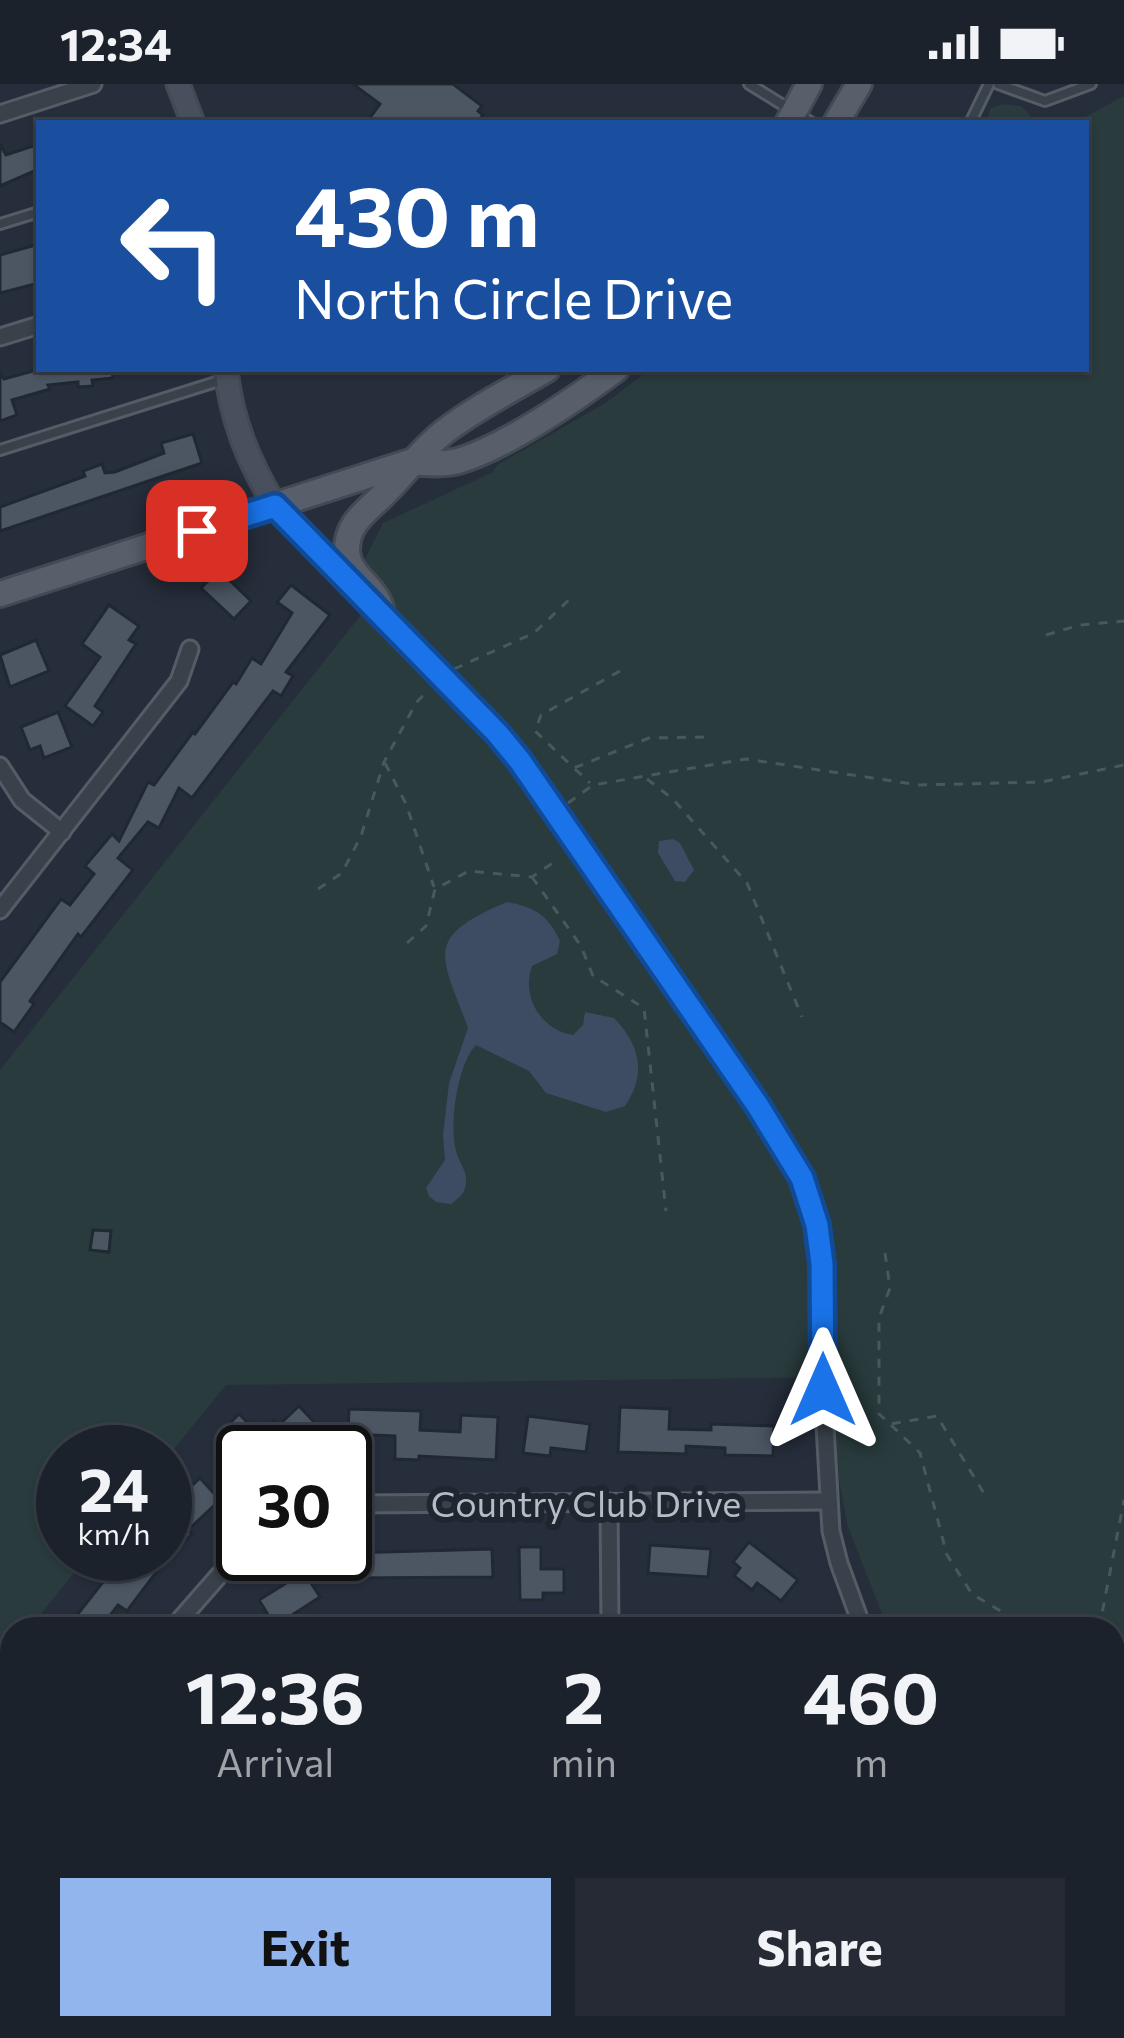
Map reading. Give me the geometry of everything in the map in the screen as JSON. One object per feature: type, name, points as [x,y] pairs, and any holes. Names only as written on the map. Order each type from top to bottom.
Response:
[{"type":"main road","points":[[798,119],[809,84]]},
{"type":"main road","points":[[838,120],[859,84]]},
{"type":"main road","points":[[382,614],[380,599],[351,566],[349,540],[362,512],[443,433],[542,372]]},
{"type":"main road","points":[[0,594],[410,462],[437,464],[469,457],[571,403],[612,372]]},
{"type":"street","points":[[0,114],[93,84]]},
{"type":"street","points":[[178,84],[192,120]]},
{"type":"street","points":[[0,337],[36,326]]},
{"type":"street","points":[[226,373],[248,462],[275,506],[497,733],[556,811],[782,1144],[808,1194],[822,1264],[828,1501],[839,1563],[859,1617]]},
{"type":"street","points":[[0,910],[179,681],[190,649]]},
{"type":"street","points":[[0,766],[22,800],[62,832]]},
{"type":"street","name":"Country Club Drive","points":[[372,1504],[828,1501]]},
{"type":"street","points":[[609,1502],[610,1617]]},
{"type":"street","points":[[183,1617],[216,1579]]},
{"type":"lane","points":[[749,84],[798,119]]},
{"type":"lane","points":[[972,120],[993,84],[1045,101],[1091,84]]},
{"type":"lane","points":[[0,224],[36,213]]},
{"type":"lane","points":[[0,450],[226,373]]},
{"type":"path","points":[[319,889],[342,873],[361,836],[384,762],[416,703],[440,676],[534,633],[572,597]]},
{"type":"path","points":[[1046,635],[1080,625],[1124,621]]},
{"type":"path","points":[[593,785],[536,731],[541,715],[620,671]]},
{"type":"path","points":[[574,768],[649,738],[707,737]]},
{"type":"path","points":[[556,811],[593,785],[746,759],[919,784],[1042,782],[1124,765]]},
{"type":"path","points":[[384,762],[406,804],[435,889],[426,926],[407,943]]},
{"type":"path","points":[[645,778],[673,799],[747,883],[802,1018]]},
{"type":"path","points":[[435,889],[469,871],[532,877],[557,860]]},
{"type":"path","points":[[532,877],[581,946],[593,976],[644,1008],[666,1211]]},
{"type":"path","points":[[885,1253],[890,1288],[879,1318],[879,1414],[920,1453],[947,1555],[972,1594],[1011,1617]]},
{"type":"path","points":[[890,1424],[937,1416],[988,1500]]},
{"type":"path","points":[[1101,1617],[1124,1501]]},
{"type":"shaded area","points":[[1124,96],[1124,1617],[883,1617],[848,1527],[839,1481],[833,1377],[226,1385],[192,1427],[36,1425],[36,1581],[67,1581],[39,1617],[0,1617],[0,1070],[379,592],[360,569],[383,523],[493,472],[497,465],[607,402],[646,372],[1089,372],[1089,120],[1080,120]]},
{"type":"shaded area","points":[[1021,106],[1030,115],[1029,120],[986,120],[991,108]]},
{"type":"water","points":[[673,839],[694,870],[685,882],[675,881],[658,853],[659,841]]},
{"type":"water","points":[[507,902],[540,914],[560,941],[557,954],[532,966],[529,989],[536,1010],[552,1026],[573,1035],[583,1025],[585,1012],[614,1018],[635,1049],[636,1083],[625,1106],[606,1112],[546,1093],[529,1071],[476,1045],[459,1081],[454,1114],[454,1143],[465,1189],[451,1204],[436,1202],[426,1188],[445,1160],[449,1083],[468,1028],[446,965],[446,951],[461,926]]},
{"type":"building","points":[[353,84],[453,84],[482,106],[478,111],[483,115],[479,120],[368,120],[380,104]]},
{"type":"building","points":[[0,144],[6,155],[36,145],[36,170],[0,186]]},
{"type":"building","points":[[36,245],[36,284],[0,293],[0,255]]},
{"type":"building","points":[[36,370],[112,372],[113,378],[92,380],[93,386],[78,387],[78,382],[48,385],[50,389],[12,400],[17,415],[0,421],[0,373],[4,379]]},
{"type":"building","points":[[193,434],[202,463],[0,531],[0,507],[85,476],[83,471],[102,464],[105,473],[115,472],[164,453],[161,443]]},
{"type":"building","points":[[219,570],[251,601],[234,619],[201,588]]},
{"type":"building","points":[[291,585],[330,615],[286,672],[293,676],[281,696],[273,691],[192,798],[179,788],[159,828],[148,822],[118,858],[133,870],[81,937],[78,934],[14,1032],[0,1022],[0,982],[61,899],[70,905],[94,874],[85,866],[112,834],[119,841],[148,782],[154,785],[252,658],[261,664],[292,613],[277,602]]},
{"type":"building","points":[[109,605],[139,626],[129,640],[136,644],[95,706],[103,712],[93,726],[65,706],[100,657],[82,644]]},
{"type":"building","points":[[36,640],[49,671],[10,687],[0,655]]},
{"type":"building","points":[[58,712],[72,747],[44,758],[40,746],[30,750],[21,727]]},
{"type":"building","points":[[93,1230],[111,1231],[109,1252],[90,1250]]},
{"type":"building","points":[[299,1406],[316,1424],[315,1425],[279,1425]]},
{"type":"building","points":[[620,1407],[670,1409],[669,1429],[711,1430],[711,1424],[774,1426],[773,1456],[725,1455],[725,1448],[686,1446],[686,1454],[618,1452]]},
{"type":"building","points":[[349,1409],[421,1411],[420,1430],[460,1432],[461,1415],[498,1417],[496,1460],[395,1459],[395,1436],[372,1435],[372,1425],[348,1425]]},
{"type":"building","points":[[239,1414],[250,1425],[228,1425]]},
{"type":"building","points":[[528,1416],[590,1424],[586,1452],[551,1448],[550,1456],[523,1453]]},
{"type":"building","points":[[200,1478],[216,1496],[216,1504],[192,1526],[192,1486]]},
{"type":"building","points":[[749,1542],[798,1580],[781,1601],[757,1583],[752,1590],[734,1576],[740,1568],[733,1562]]},
{"type":"building","points":[[650,1545],[711,1549],[708,1577],[648,1573]]},
{"type":"building","points":[[519,1547],[541,1547],[541,1569],[564,1569],[564,1593],[543,1593],[543,1600],[520,1600]]},
{"type":"building","points":[[492,1549],[493,1577],[372,1578],[372,1552]]},
{"type":"building","points":[[104,1581],[150,1581],[127,1611],[118,1605],[109,1617],[75,1617]]},
{"type":"building","points":[[290,1581],[310,1581],[320,1597],[289,1617],[269,1617],[259,1600]]},
{"type":"route","points":[[197,531],[275,506],[520,761],[758,1106],[802,1178],[814,1210],[822,1264],[823,1390]]}]
